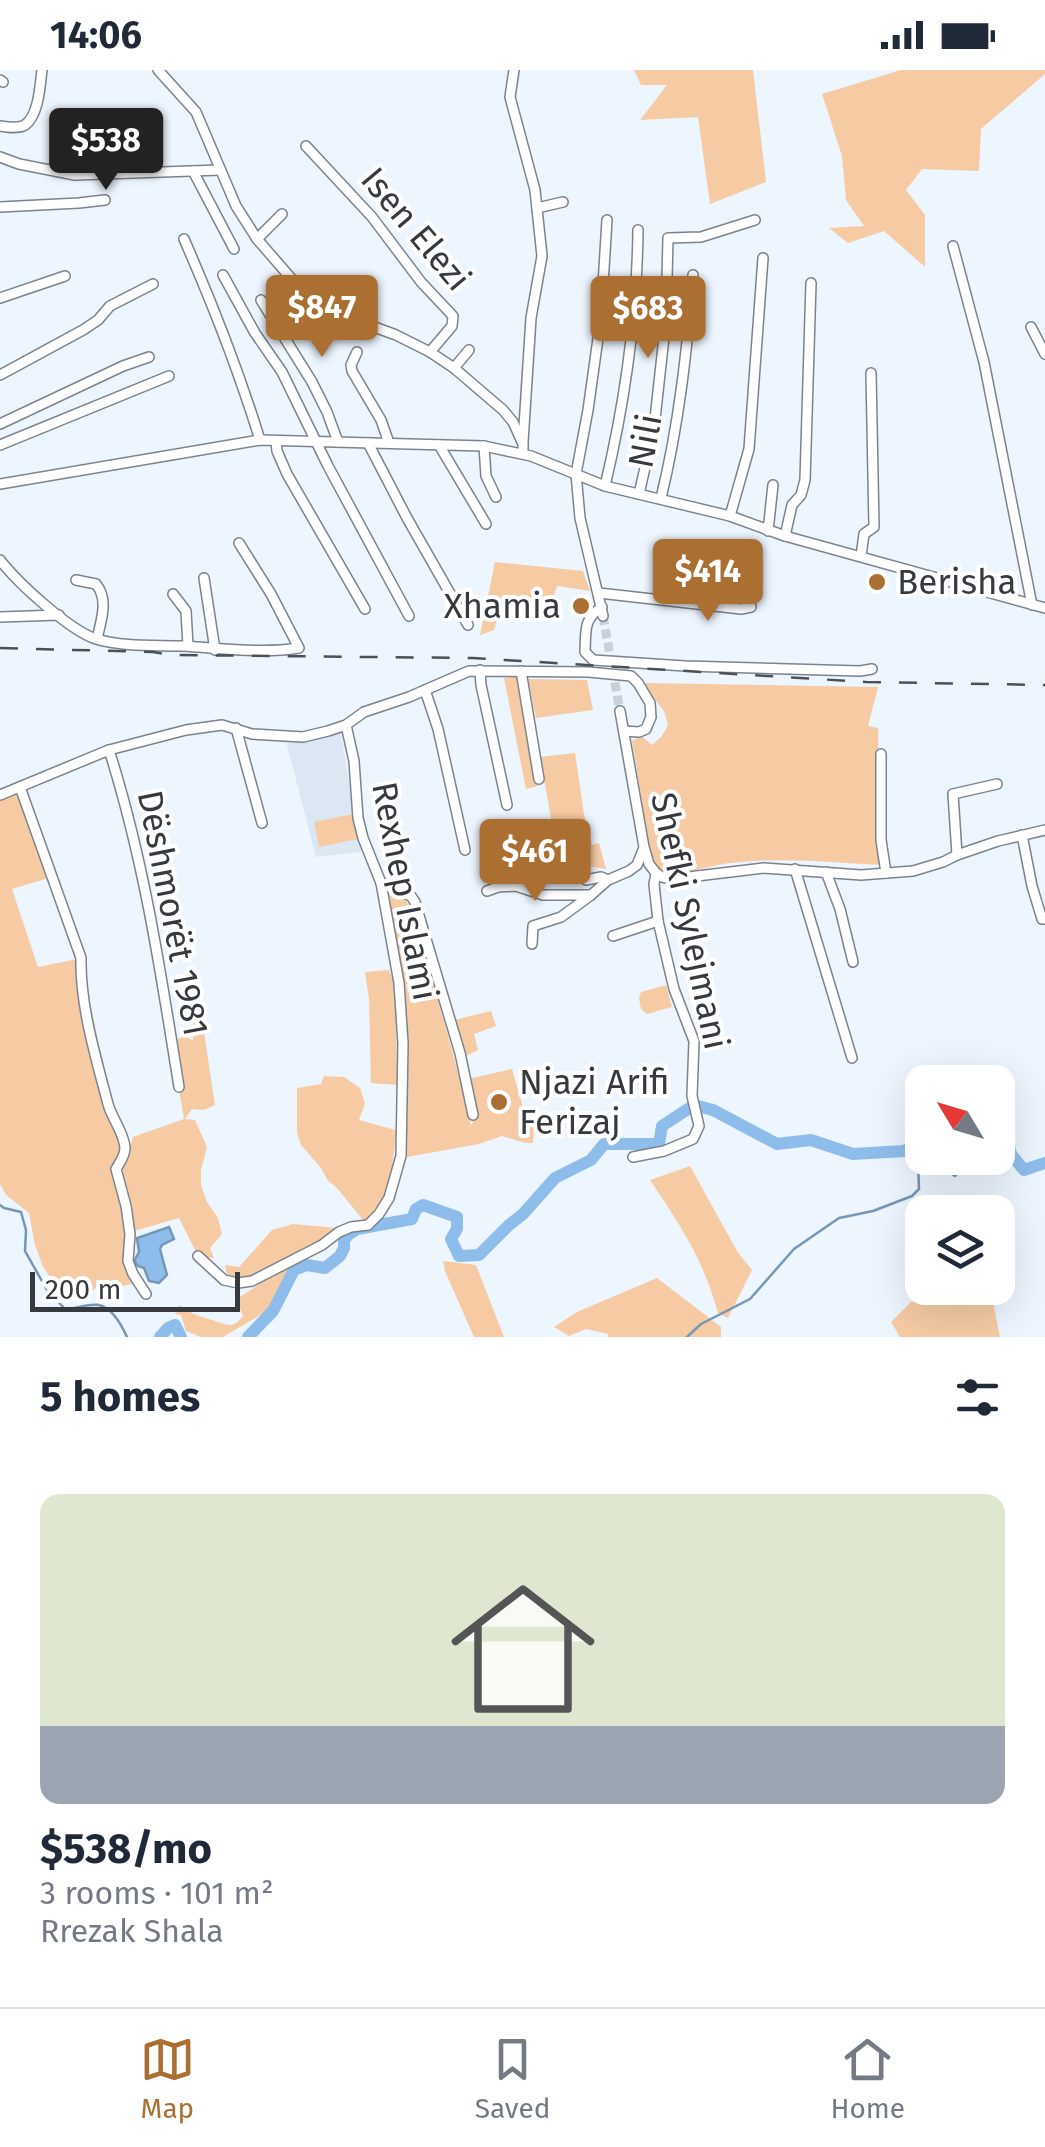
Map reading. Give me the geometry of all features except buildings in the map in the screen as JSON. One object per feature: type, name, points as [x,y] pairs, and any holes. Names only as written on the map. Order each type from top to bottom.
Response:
[{"type":"street","points":[[0,126],[27,123],[36,104],[42,70]]},
{"type":"street","points":[[158,70],[196,112],[236,206],[257,239],[296,284],[350,318],[396,335],[454,368],[504,410],[523,449]]},
{"type":"street","points":[[514,70],[510,97],[538,208],[542,256],[531,318],[523,449]]},
{"type":"street","name":"Isen Elezi","points":[[306,146],[372,216],[421,282],[453,316],[452,326],[430,352]]},
{"type":"street","points":[[0,157],[74,175],[220,170]]},
{"type":"street","points":[[193,171],[234,249]]},
{"type":"street","points":[[0,207],[105,200]]},
{"type":"street","points":[[538,208],[563,202]]},
{"type":"street","points":[[257,239],[282,214]]},
{"type":"street","points":[[607,220],[601,317],[576,474],[580,518],[602,611],[589,616],[585,652],[594,660],[717,667],[872,669]]},
{"type":"street","points":[[639,494],[654,428],[666,320],[668,238],[701,237],[755,220]]},
{"type":"street","points":[[606,486],[620,422],[635,315],[638,230]]},
{"type":"street","points":[[184,239],[212,302],[260,440]]},
{"type":"street","points":[[954,246],[984,362],[1032,605]]},
{"type":"street","points":[[730,516],[749,449],[764,258]]},
{"type":"street","name":"Nili","points":[[662,498],[686,366],[693,275]]},
{"type":"street","points":[[0,298],[66,276]]},
{"type":"street","points":[[223,276],[282,372],[409,616]]},
{"type":"street","points":[[785,536],[792,506],[801,495],[804,480],[811,283]]},
{"type":"street","points":[[0,376],[83,330],[110,306],[153,284]]},
{"type":"street","points":[[261,300],[312,382],[338,442]]},
{"type":"street","points":[[1031,327],[1045,354]]},
{"type":"street","points":[[454,368],[469,350]]},
{"type":"street","points":[[356,352],[352,371],[381,420],[389,444]]},
{"type":"street","points":[[0,424],[122,366],[150,357]]},
{"type":"street","points":[[861,556],[864,534],[874,527],[872,372]]},
{"type":"street","points":[[0,445],[169,376]]},
{"type":"street","points":[[0,484],[260,440],[523,449],[606,486],[730,516],[785,536],[1045,608]]},
{"type":"street","points":[[276,442],[287,474],[365,609]]},
{"type":"street","points":[[368,443],[468,625]]},
{"type":"street","points":[[439,445],[486,524]]},
{"type":"street","points":[[484,446],[486,476],[496,497]]},
{"type":"street","points":[[768,531],[774,485]]},
{"type":"street","points":[[0,560],[59,615],[97,639],[215,650],[299,648],[239,543]]},
{"type":"street","points":[[204,578],[215,650]]},
{"type":"street","points":[[599,594],[751,607],[742,578]]},
{"type":"street","points":[[76,580],[96,584],[102,592],[104,602],[97,639]]},
{"type":"street","points":[[173,594],[186,611],[188,646]]},
{"type":"street","points":[[0,617],[59,615]]},
{"type":"street","points":[[480,670],[507,805]]},
{"type":"street","points":[[0,795],[109,750],[186,730],[222,724],[265,736],[303,737],[346,725],[364,712],[469,671],[631,676],[650,703],[652,716],[646,729],[624,731]]},
{"type":"street","points":[[521,671],[539,780]]},
{"type":"street","points":[[426,690],[465,850]]},
{"type":"street","name":"Shefki Sylejmani","points":[[620,711],[644,847],[652,869],[658,921],[674,989],[694,1041],[692,1096],[698,1126],[693,1139],[664,1151],[633,1157]]},
{"type":"street","name":"Rexhep Islami","points":[[252,1281],[339,1232],[368,1225],[389,1198],[401,1156],[399,983],[380,883],[358,818],[354,762],[346,725]]},
{"type":"street","points":[[236,728],[262,823]]},
{"type":"street","name":"Dëshmorët 1981","points":[[109,750],[151,916],[180,1087]]},
{"type":"street","points":[[880,754],[881,840],[886,873]]},
{"type":"street","points":[[958,855],[953,794],[997,784]]},
{"type":"street","points":[[20,787],[81,958],[86,1011],[110,1109],[124,1148],[124,1157],[116,1169],[130,1234],[128,1261],[146,1294]]},
{"type":"street","points":[[634,867],[652,869],[662,878],[672,879],[764,868],[861,875],[913,871],[1022,834],[1045,830]]},
{"type":"street","points":[[1022,834],[1032,886],[1045,919]]},
{"type":"street","points":[[532,944],[532,926],[561,917],[608,880],[634,867],[644,847]]},
{"type":"street","points":[[795,869],[852,1058]]},
{"type":"street","points":[[826,872],[853,962]]},
{"type":"street","points":[[586,880],[608,880]]},
{"type":"street","points":[[380,883],[411,896],[415,902],[460,1053],[473,1115]]},
{"type":"street","points":[[487,890],[516,886],[544,895],[591,894]]},
{"type":"street","points":[[614,936],[658,921]]},
{"type":"street","points":[[198,1256],[224,1280],[252,1281]]},
{"type":"street","points":[[244,1292],[252,1281]]},
{"type":"shaded area","points":[[634,70],[753,70],[766,182],[710,204],[698,117],[640,120],[667,85],[641,85]]},
{"type":"shaded area","points":[[901,70],[1045,70],[981,129],[979,171],[922,169],[906,190],[925,215],[925,267],[884,231],[848,243],[829,228],[864,226],[846,200],[842,156],[822,94]]},
{"type":"shaded area","points":[[495,562],[583,571],[590,591],[557,586],[549,612],[498,617],[494,630],[480,635]]},
{"type":"shaded area","points":[[519,676],[538,786],[526,789],[504,678]]},
{"type":"shaded area","points":[[528,679],[587,680],[593,710],[536,718]]},
{"type":"shaded area","points":[[642,683],[878,687],[868,726],[878,728],[880,865],[768,860],[661,874],[651,856],[632,741],[641,736],[652,745],[668,725],[664,711]]},
{"type":"shaded area","points":[[340,727],[363,847],[360,852],[316,857],[287,737]]},
{"type":"shaded area","points":[[575,753],[592,845],[599,843],[606,869],[576,864],[557,851],[540,757]]},
{"type":"shaded area","points":[[22,788],[55,876],[12,889],[38,967],[87,957],[85,978],[122,1144],[111,1169],[127,1233],[134,1283],[107,1291],[97,1287],[87,1295],[67,1301],[43,1267],[29,1213],[6,1195],[0,1184],[0,798]]},
{"type":"shaded area","points":[[353,814],[358,839],[319,847],[314,822]]},
{"type":"shaded area","points":[[382,892],[404,897],[411,909],[471,1126],[475,1116],[468,1079],[512,1069],[525,1114],[534,1125],[533,1143],[502,1136],[407,1157],[406,1036]]},
{"type":"shaded area","points":[[389,970],[396,987],[397,1085],[371,1083],[365,972]]},
{"type":"shaded area","points":[[666,985],[672,1007],[647,1014],[641,1009],[641,992]]},
{"type":"shaded area","points":[[491,1011],[496,1026],[474,1034],[478,1050],[464,1057],[454,1020]]},
{"type":"shaded area","points":[[202,1019],[215,1105],[204,1110],[192,1109],[185,1119],[195,1120],[207,1147],[201,1185],[222,1234],[210,1248],[214,1258],[198,1256],[179,1218],[134,1231],[123,1171],[133,1137],[184,1119],[171,1042],[185,1036],[193,1041],[193,1022]]},
{"type":"shaded area","points":[[324,1076],[344,1077],[360,1088],[365,1104],[359,1120],[396,1130],[385,1194],[377,1211],[364,1221],[328,1181],[301,1145],[297,1133],[297,1088],[321,1084]]},
{"type":"shaded area","points":[[690,1166],[737,1251],[752,1270],[728,1318],[718,1313],[690,1244],[650,1180]]},
{"type":"shaded area","points":[[293,1224],[337,1228],[264,1272],[242,1279],[227,1276],[225,1265],[239,1267],[272,1230]]},
{"type":"shaded area","points":[[443,1261],[476,1265],[504,1337],[474,1337]]},
{"type":"shaded area","points":[[290,1269],[267,1311],[223,1337],[201,1337],[186,1331],[181,1315],[175,1314],[180,1305],[196,1315],[233,1324],[243,1316],[236,1299]]},
{"type":"shaded area","points":[[657,1278],[721,1327],[721,1337],[608,1337],[586,1329],[569,1336],[554,1327],[577,1312]]},
{"type":"shaded area","points":[[908,1305],[994,1305],[1000,1337],[900,1337],[891,1322]]},
{"type":"water","points":[[169,1227],[174,1239],[160,1249],[167,1275],[159,1283],[149,1281],[144,1268],[134,1261],[139,1252],[137,1238]]},
{"type":"waterway","points":[[248,1337],[273,1311],[294,1270],[307,1265],[325,1268],[340,1256],[344,1241],[357,1229],[412,1219],[416,1209],[423,1205],[457,1217],[457,1229],[451,1239],[459,1256],[479,1255],[555,1178],[591,1160],[604,1144],[659,1144],[662,1126],[694,1105],[713,1110],[777,1144],[811,1140],[853,1154],[905,1150]]},
{"type":"waterway","points":[[1015,1159],[1024,1170],[1045,1163]]},
{"type":"waterway","points":[[687,1337],[701,1324],[750,1299],[794,1249],[839,1218],[873,1211],[912,1196],[919,1189],[919,1175]]},
{"type":"waterway","points":[[0,1205],[21,1212],[26,1230],[25,1251],[47,1290],[65,1309],[104,1307],[127,1337]]},
{"type":"waterway","points":[[160,1337],[175,1325],[181,1337]]},
{"type":"tunnel","points":[[603,616],[620,711]]},
{"type":"railway","points":[[0,648],[171,655],[472,658],[866,682],[1045,685]]},
{"type":"place","name":"Berisha","points":[[877,582]]},
{"type":"place","name":"Xhamia","points":[[581,606]]},
{"type":"place","name":"Njazi Arifi Ferizaj","points":[[499,1102]]}]
